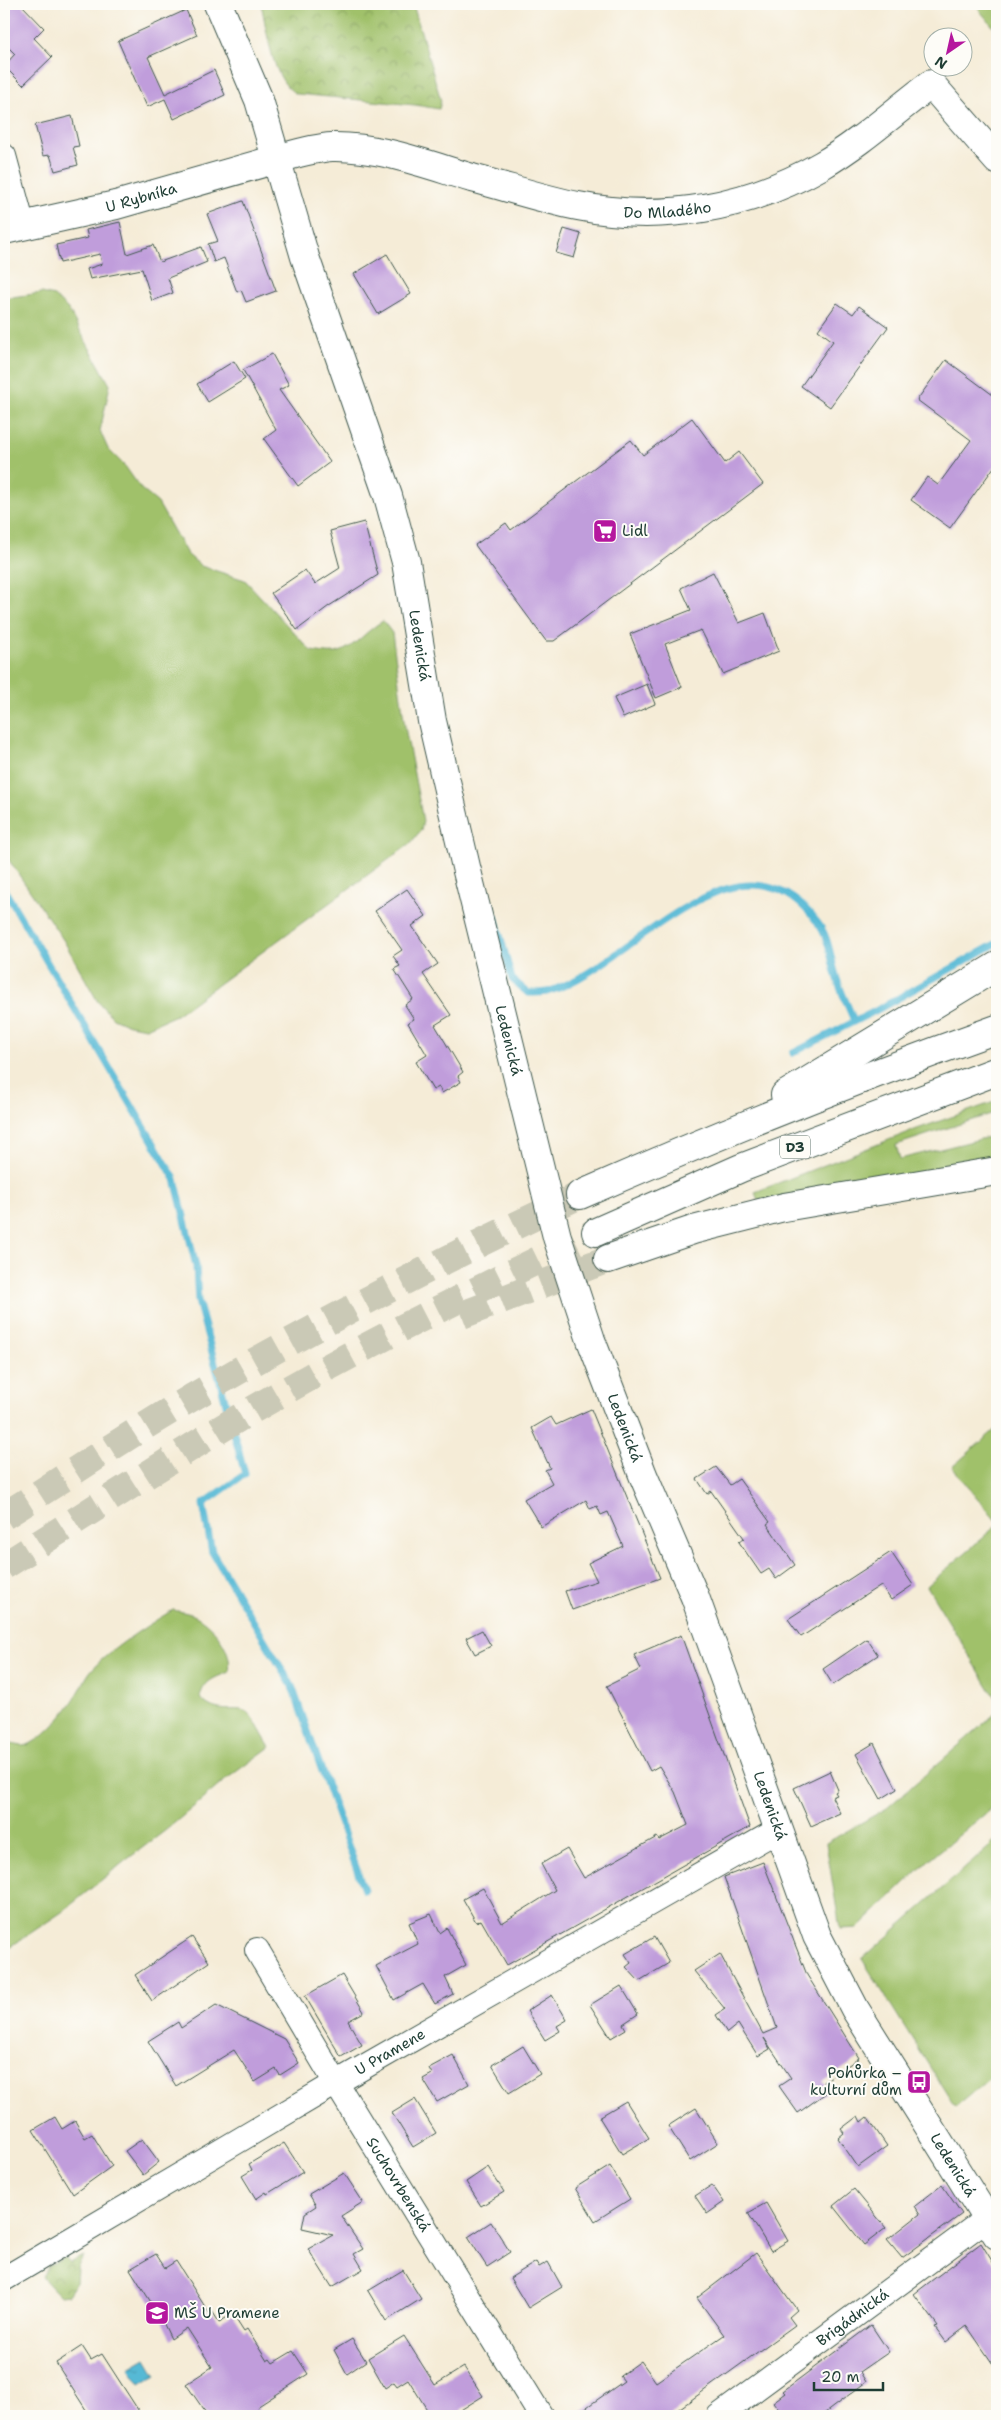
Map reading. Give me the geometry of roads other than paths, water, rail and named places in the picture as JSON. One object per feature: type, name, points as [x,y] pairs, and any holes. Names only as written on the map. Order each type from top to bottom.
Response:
[{"type":"main road","name":"Ledenická","points":[[218,4],[259,100],[305,257],[388,496],[406,562],[434,730],[557,1237],[591,1340],[644,1475],[695,1597],[817,1936],[855,2008],[992,2227]]},
{"type":"main road","name":"Do Mladého","points":[[277,158],[332,148],[377,152],[579,206],[628,213],[667,214],[712,207],[747,198],[799,177],[838,154],[931,84],[997,160]]},
{"type":"main road","name":"U Rybníka","points":[[13,228],[116,205],[277,158]]},
{"type":"main road","points":[[723,1133],[997,966]]},
{"type":"main road","points":[[580,1195],[723,1133],[997,1029]]},
{"type":"main road","name":"D3","points":[[596,1232],[742,1168],[997,1071]]},
{"type":"main road","points":[[608,1259],[693,1230],[784,1207],[997,1171]]},
{"type":"street","points":[[4,156],[13,228]]},
{"type":"street","name":"U Pramene","points":[[4,2279],[336,2083],[778,1830]]},
{"type":"street","name":"Suchovrbenská","points":[[257,1950],[336,2083],[541,2416]]},
{"type":"street","name":"Brigádnická","points":[[719,2416],[992,2227]]},
{"type":"water","points":[[146,2358],[156,2375],[140,2385],[129,2368]]},
{"type":"waterway","points":[[495,917],[512,979],[528,993],[542,993],[579,978],[683,909],[718,892],[753,885],[786,894],[817,922],[821,928],[827,940],[839,985],[854,1021]]},
{"type":"waterway","points":[[4,889],[175,1179],[196,1266],[198,1301],[245,1474],[203,1504],[212,1552],[292,1686],[364,1890]]},
{"type":"waterway","points":[[793,1053],[877,1010],[997,943]]},
{"type":"tunnel","points":[[4,1516],[154,1420],[297,1338],[390,1288],[580,1195]]},
{"type":"tunnel","points":[[4,1566],[196,1444],[315,1374],[455,1301],[596,1232]]},
{"type":"tunnel","points":[[462,1315],[608,1259]]},
{"type":"place","name":"Lidl","points":[[605,531]]},
{"type":"place","name":"Pohůrka – kulturní dům","points":[[919,2082]]},
{"type":"place","name":"MŠ U Pramene","points":[[157,2313]]}]
